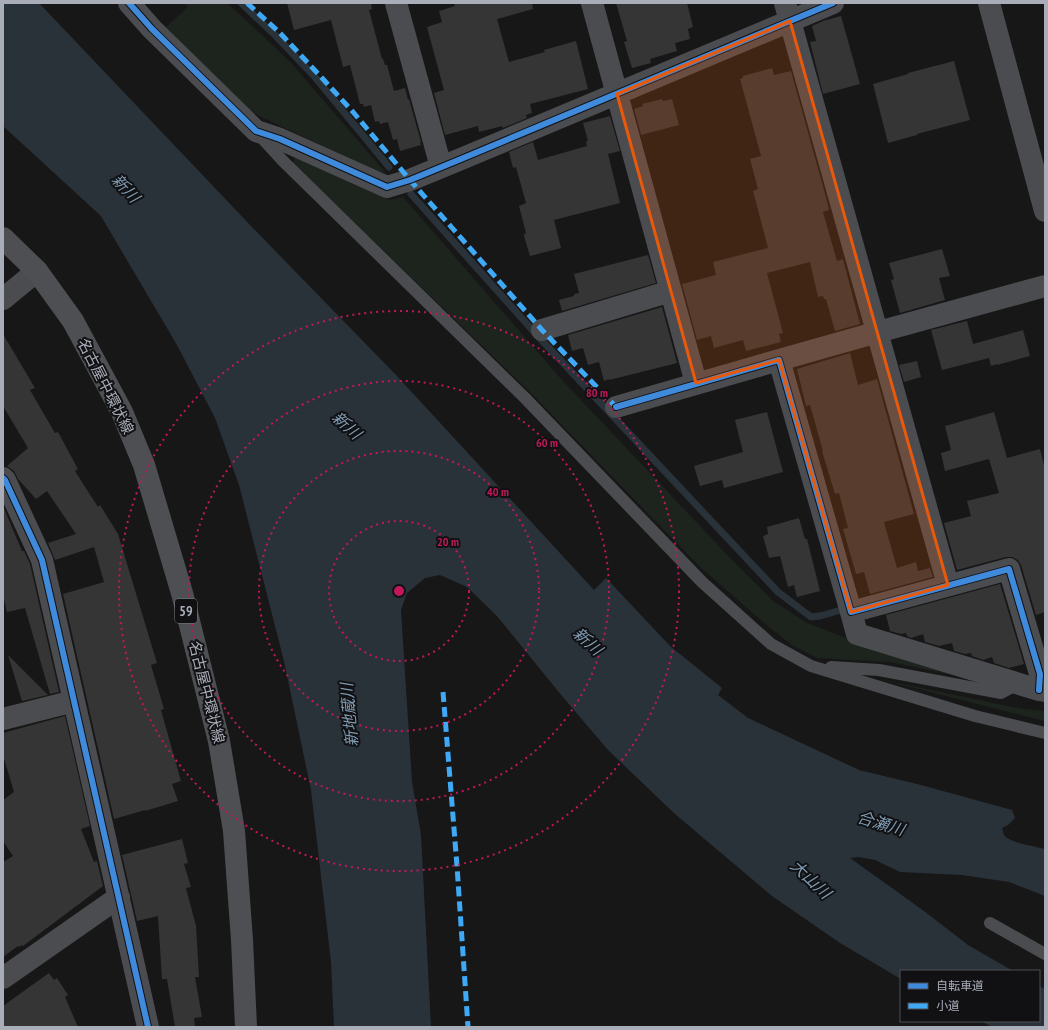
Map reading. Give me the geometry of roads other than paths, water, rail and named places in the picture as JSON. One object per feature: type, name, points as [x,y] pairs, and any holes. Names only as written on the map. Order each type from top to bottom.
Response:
[{"type":"main road","name":"名古屋中環状線","points":[[3,238],[37,271],[73,321],[122,412],[144,465],[182,593],[219,741],[234,831],[242,940],[246,1027]]},
{"type":"street","points":[[129,3],[152,29],[256,131],[388,187],[410,180],[617,94],[788,12],[833,3]]},
{"type":"street","points":[[396,3],[441,167]]},
{"type":"street","points":[[592,3],[696,383]]},
{"type":"street","points":[[989,3],[1044,207]]},
{"type":"street","points":[[788,12],[948,585]]},
{"type":"street","points":[[3,299],[37,271]]},
{"type":"street","points":[[616,407],[696,383],[1045,286]]},
{"type":"street","points":[[542,330],[671,291]]},
{"type":"street","points":[[779,360],[857,634],[1018,684],[1042,690],[1040,674],[1008,569],[851,612]]},
{"type":"street","points":[[3,478],[42,560],[148,1027]]},
{"type":"street","points":[[3,719],[74,701]]},
{"type":"street","points":[[4,974],[119,897]]},
{"type":"lane","points":[[256,131],[283,161],[525,398],[702,582],[771,644],[812,666],[975,716],[1045,733]]},
{"type":"lane","points":[[812,666],[879,670],[1001,693],[1018,684]]},
{"type":"lane","points":[[990,923],[1045,954]]},
{"type":"water","points":[[3,3],[39,3],[251,226],[396,375],[594,590],[606,578],[670,646],[722,688],[718,695],[748,718],[859,770],[1012,810],[1015,818],[1008,825],[1002,828],[1004,835],[1011,840],[1045,849],[1045,896],[1009,882],[962,875],[900,872],[875,860],[859,857],[850,858],[924,911],[968,945],[1011,970],[900,970],[900,978],[840,943],[772,896],[675,814],[608,750],[497,616],[467,587],[440,575],[425,578],[407,593],[401,610],[412,782],[421,835],[431,1027],[334,1027],[331,962],[311,790],[284,661],[239,485],[215,418],[177,345],[101,216],[3,126]]},
{"type":"water","points":[[1040,986],[1045,989],[1045,1027],[992,1027],[983,1022],[1040,1022]]},
{"type":"waterway","points":[[241,3],[276,36],[314,76],[389,167]]},
{"type":"waterway","points":[[411,194],[534,332],[778,592],[811,617],[841,610]]},
{"type":"water label","name":"新川","points":[[126,188]]},
{"type":"water label","name":"新川","points":[[347,425]]},
{"type":"water label","name":"新川","points":[[588,641]]},
{"type":"water label","name":"新地蔵川","points":[[349,715]]},
{"type":"water label","name":"合瀬川","points":[[881,823]]},
{"type":"water label","name":"大山川","points":[[811,879]]}]
